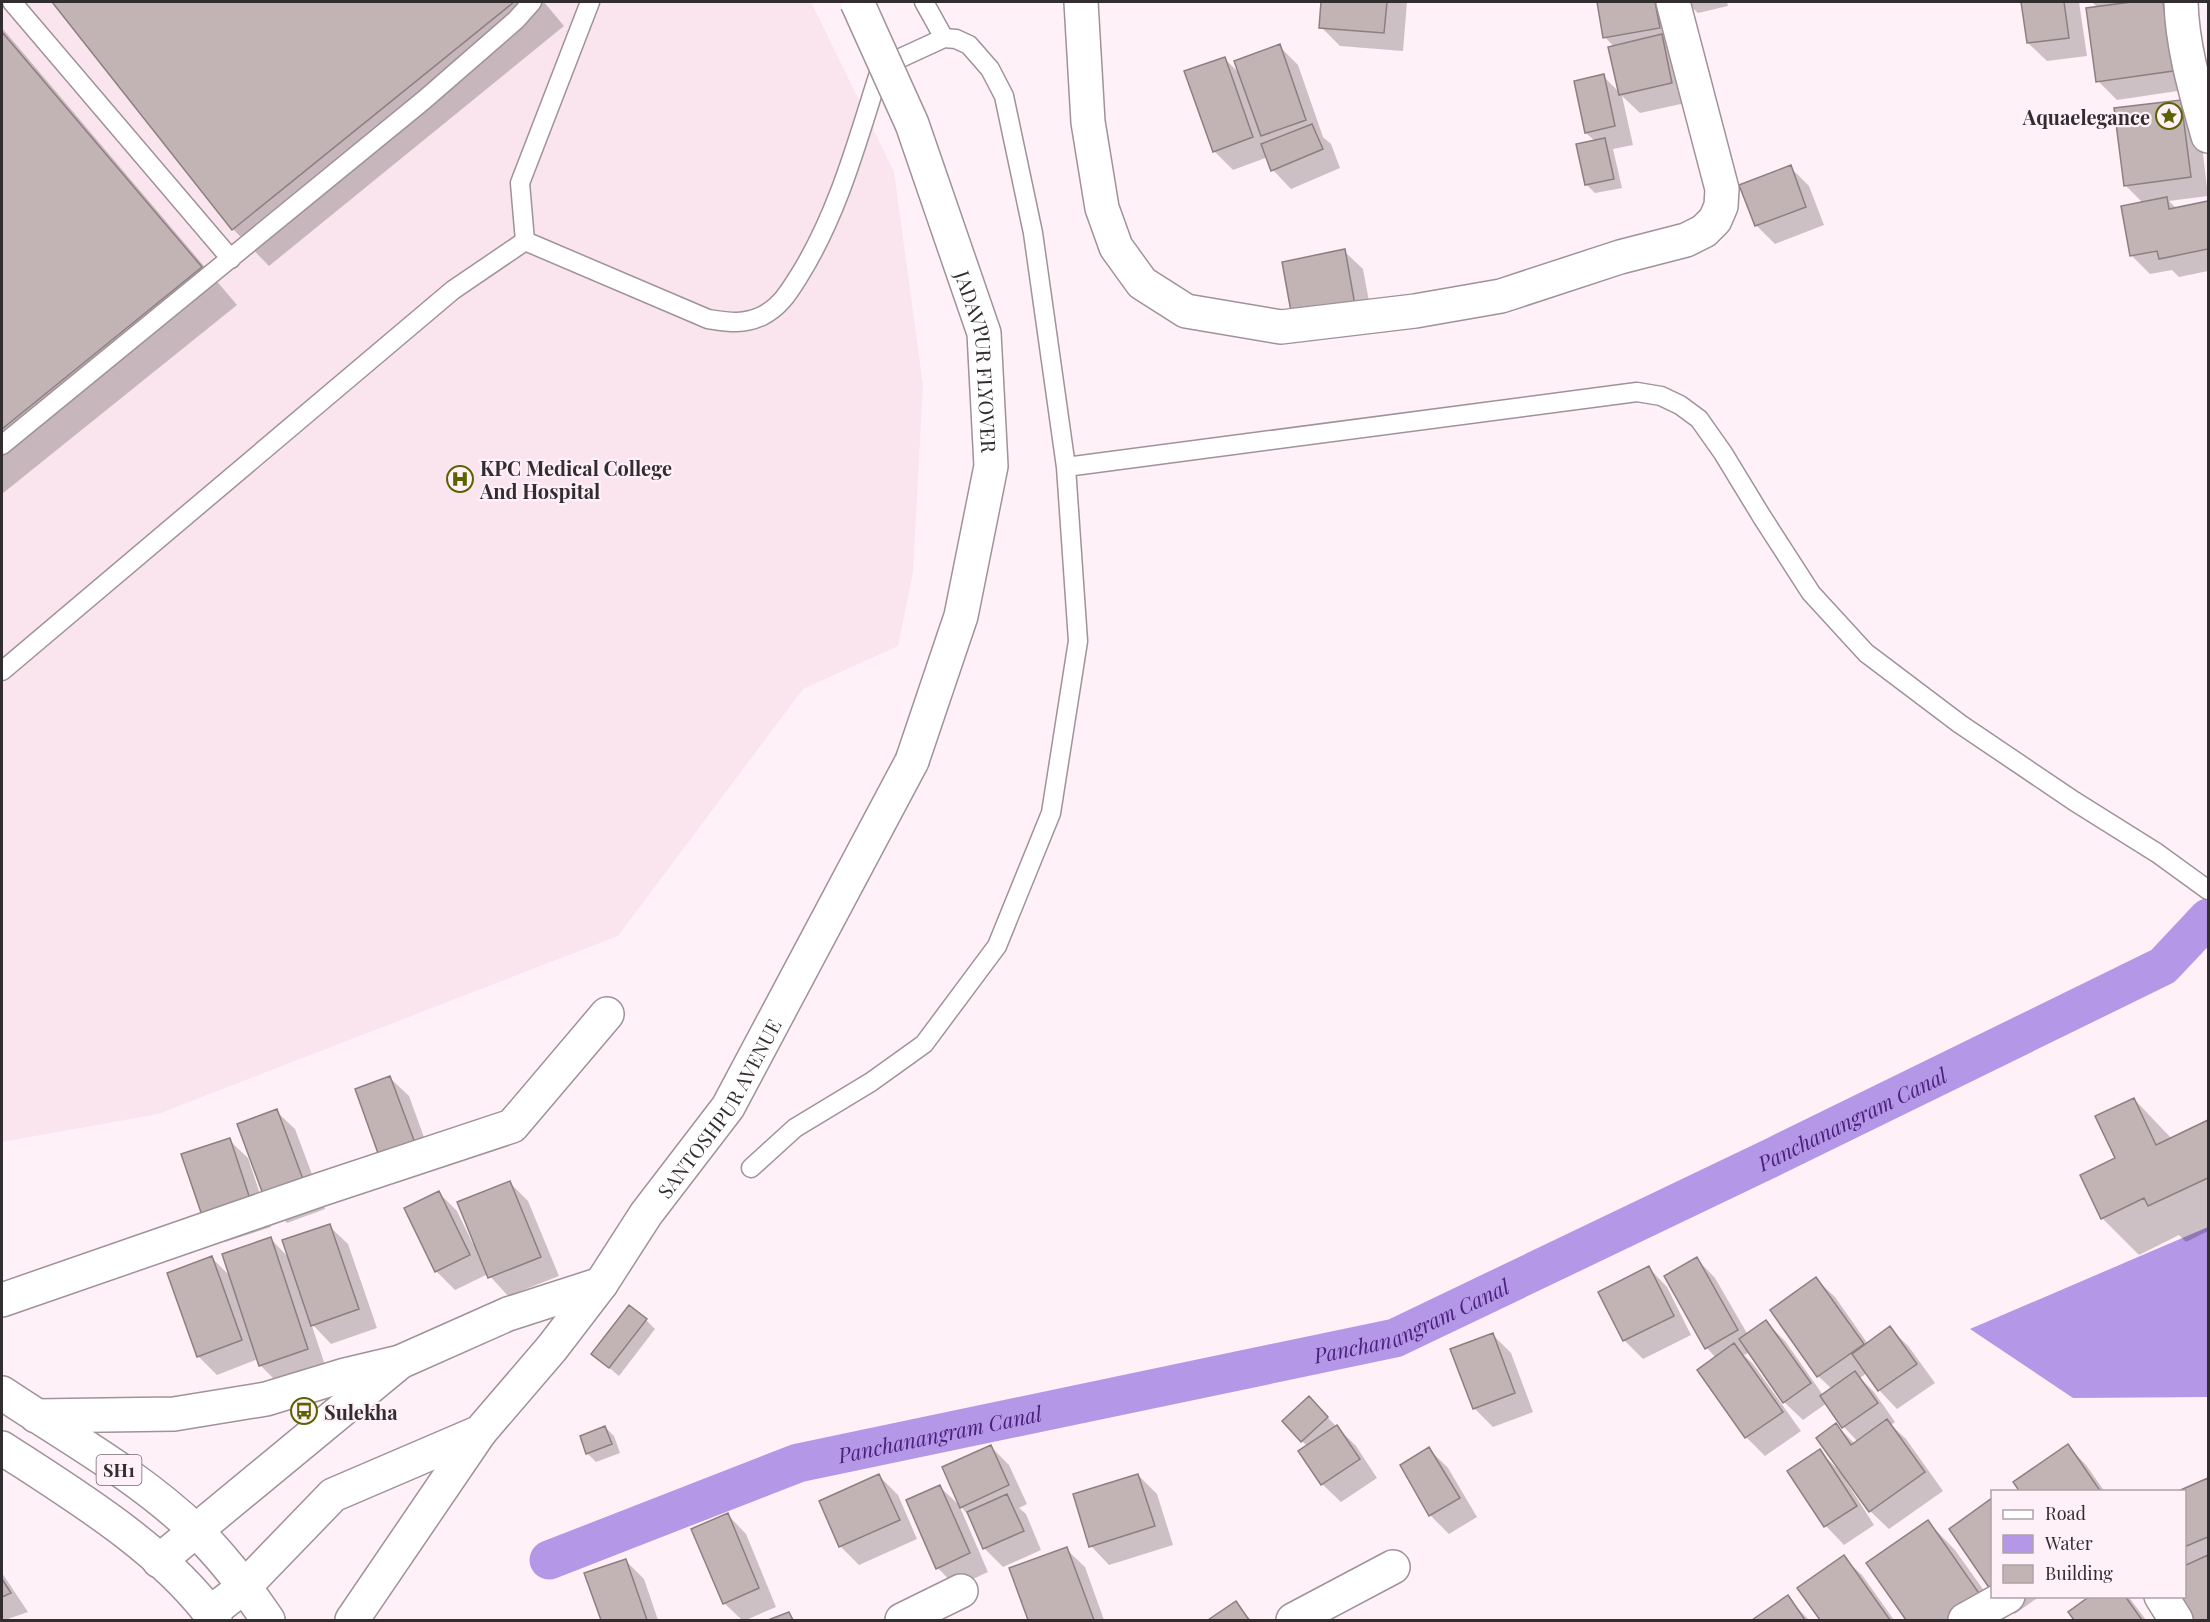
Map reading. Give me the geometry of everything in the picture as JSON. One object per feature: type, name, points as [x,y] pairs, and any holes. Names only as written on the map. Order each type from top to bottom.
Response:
[{"type":"main road","name":"JADAVPUR FLYOVER","points":[[825,926],[912,761],[961,616],[991,466],[984,333],[912,124],[857,2]]},
{"type":"main road","points":[[1081,2],[1088,122],[1102,208],[1116,248],[1142,282],[1186,311],[1281,327],[1415,311],[1501,296],[1620,257],[1686,240],[1704,231],[1715,220],[1721,206],[1722,189],[1673,2]]},
{"type":"main road","points":[[2181,2],[2183,31],[2208,136]]},
{"type":"main road","name":"SANTOSHPUR AVENUE","points":[[352,1620],[480,1432],[552,1348],[601,1284],[646,1214],[728,1107],[825,926]]},
{"type":"main road","points":[[2,1300],[512,1126],[607,1014]]},
{"type":"main road","points":[[36,1416],[174,1414],[266,1399],[345,1375],[400,1362],[508,1314],[601,1284]]},
{"type":"main road","points":[[159,1561],[400,1362]]},
{"type":"main road","name":"SH1","points":[[2,1393],[149,1491],[196,1532],[245,1586],[268,1620]]},
{"type":"main road","points":[[208,1618],[245,1586],[333,1495],[480,1432]]},
{"type":"main road","name":"SH1","points":[[2,1448],[91,1506],[159,1561],[208,1618]]},
{"type":"main road","points":[[1293,1620],[1393,1567]]},
{"type":"main road","points":[[902,1620],[961,1592]]},
{"type":"main road","points":[[1965,1620],[2004,1598]]},
{"type":"main road","points":[[2162,1598],[2176,1620]]},
{"type":"lane","points":[[12,2],[231,259]]},
{"type":"lane","points":[[2,445],[424,100],[516,20],[532,2]]},
{"type":"lane","points":[[525,241],[520,183],[590,2]]},
{"type":"lane","points":[[924,2],[944,38]]},
{"type":"lane","points":[[525,241],[708,319],[736,323],[762,316],[783,301],[815,251],[843,187],[881,67],[944,38],[956,39],[969,45],[990,69],[1004,96],[1033,233],[1066,467],[1077,641],[1052,813],[997,946],[924,1044],[871,1082],[795,1128],[752,1168]]},
{"type":"lane","points":[[2,671],[453,290],[525,241]]},
{"type":"lane","points":[[1066,467],[1637,392],[1661,396],[1680,405],[1699,419],[1811,593],[1866,653],[1960,724],[2074,801],[2157,853],[2206,888]]},
{"type":"shaded area","name":"KPC Medical College And Hospital","points":[[2,2],[811,2],[894,172],[923,385],[913,572],[898,646],[803,689],[618,936],[158,1114],[2,1142]]},
{"type":"water","points":[[2208,1227],[2208,1397],[2073,1398],[1970,1329]]},
{"type":"building","points":[[52,2],[514,2],[232,230]]},
{"type":"building","points":[[1321,2],[1387,2],[1384,33],[1319,28]]},
{"type":"building","points":[[1597,2],[1655,2],[1660,28],[1603,38]]},
{"type":"building","points":[[2021,2],[2064,2],[2069,38],[2027,43]]},
{"type":"building","points":[[2131,2],[2163,2],[2173,71],[2096,82],[2086,8]]},
{"type":"building","points":[[2,32],[202,267],[2,429]]},
{"type":"building","points":[[1662,34],[1672,83],[1619,95],[1608,47]]},
{"type":"building","points":[[1280,44],[1306,120],[1261,136],[1234,61]]},
{"type":"building","points":[[1225,57],[1253,137],[1213,152],[1184,71]]},
{"type":"building","points":[[1604,74],[1615,126],[1585,133],[1574,81]]},
{"type":"building","points":[[2181,100],[2191,177],[2124,186],[2114,108]]},
{"type":"building","points":[[1312,124],[1323,149],[1271,171],[1261,144]]},
{"type":"building","points":[[1605,138],[1614,179],[1585,185],[1576,144]]},
{"type":"building","points":[[1791,165],[1806,207],[1755,226],[1739,185]]},
{"type":"building","points":[[2167,197],[2169,209],[2208,201],[2208,249],[2159,259],[2157,251],[2130,256],[2121,206]]},
{"type":"building","points":[[1345,249],[1355,305],[1292,317],[1282,262]]},
{"type":"building","points":[[390,1076],[415,1143],[379,1156],[355,1089]]},
{"type":"building","points":[[2134,1098],[2156,1145],[2208,1120],[2208,1178],[2148,1206],[2144,1198],[2101,1219],[2080,1175],[2115,1158],[2095,1116]]},
{"type":"building","points":[[277,1109],[307,1190],[267,1205],[237,1124]]},
{"type":"building","points":[[230,1138],[253,1208],[205,1224],[181,1154]]},
{"type":"building","points":[[510,1181],[541,1257],[488,1278],[457,1202]]},
{"type":"building","points":[[439,1191],[470,1255],[435,1272],[404,1208]]},
{"type":"building","points":[[330,1224],[359,1309],[311,1326],[282,1240]]},
{"type":"building","points":[[271,1237],[308,1349],[259,1366],[222,1254]]},
{"type":"building","points":[[212,1256],[242,1340],[197,1357],[167,1273]]},
{"type":"building","points":[[1697,1257],[1738,1330],[1705,1349],[1664,1276]]},
{"type":"building","points":[[1649,1266],[1674,1316],[1623,1341],[1598,1292]]},
{"type":"building","points":[[1816,1277],[1864,1344],[1817,1377],[1770,1310]]},
{"type":"building","points":[[629,1305],[647,1319],[609,1368],[591,1354]]},
{"type":"building","points":[[1766,1320],[1811,1383],[1783,1403],[1739,1339]]},
{"type":"building","points":[[1890,1326],[1917,1364],[1878,1391],[1852,1354]]},
{"type":"building","points":[[1493,1333],[1515,1393],[1473,1409],[1450,1349]]},
{"type":"building","points":[[1734,1343],[1783,1412],[1745,1438],[1697,1370]]},
{"type":"building","points":[[1855,1371],[1878,1403],[1842,1428],[1820,1396]]},
{"type":"building","points":[[1309,1396],[1328,1417],[1301,1442],[1282,1421]]},
{"type":"building","points":[[1887,1419],[1925,1472],[1869,1512],[1816,1438],[1836,1423],[1851,1445]]},
{"type":"building","points":[[1337,1425],[1360,1459],[1321,1485],[1298,1451]]},
{"type":"building","points":[[605,1426],[612,1444],[586,1454],[580,1436]]},
{"type":"building","points":[[2068,1444],[2100,1490],[2019,1490],[2013,1482]]},
{"type":"building","points":[[991,1445],[1009,1485],[960,1508],[942,1467]]},
{"type":"building","points":[[1429,1447],[1460,1498],[1429,1516],[1400,1465]]},
{"type":"building","points":[[1820,1449],[1857,1506],[1824,1527],[1787,1471]]},
{"type":"building","points":[[879,1474],[900,1520],[839,1547],[819,1501]]},
{"type":"building","points":[[1138,1474],[1155,1526],[1089,1547],[1073,1494]]},
{"type":"building","points":[[2208,1478],[2208,1537],[2186,1546],[2186,1490],[2181,1490]]},
{"type":"building","points":[[940,1485],[970,1553],[936,1569],[906,1500]]},
{"type":"building","points":[[1007,1494],[1024,1531],[983,1549],[967,1512]]},
{"type":"building","points":[[1991,1499],[1991,1591],[1949,1529]]},
{"type":"building","points":[[728,1513],[759,1588],[723,1604],[691,1529]]},
{"type":"building","points":[[1928,1520],[1983,1599],[1952,1620],[1906,1620],[1866,1563]]},
{"type":"building","points":[[1067,1547],[1094,1620],[1028,1620],[1009,1568]]},
{"type":"building","points":[[1844,1555],[1890,1620],[1820,1620],[1797,1588]]},
{"type":"building","points":[[2208,1555],[2208,1620],[2191,1620],[2180,1598],[2186,1598],[2186,1565]]},
{"type":"building","points":[[626,1559],[647,1620],[601,1620],[584,1573]]},
{"type":"building","points":[[2,1579],[11,1593],[2,1597]]},
{"type":"building","points":[[1788,1595],[1805,1620],[1752,1620]]},
{"type":"building","points":[[2087,1598],[2126,1598],[2142,1620],[2074,1620],[2068,1612]]},
{"type":"building","points":[[1236,1601],[1249,1620],[1208,1620]]},
{"type":"building","points":[[789,1612],[793,1620],[768,1620]]},
{"type":"waterway","name":"Panchanangram Canal","points":[[549,1560],[798,1463],[1395,1338],[1775,1156],[2163,966],[2208,918]]},
{"type":"place","name":"Aquaelegance","points":[[2169,116]]},
{"type":"place","name":"KPC Medical College And Hospital","points":[[460,479]]},
{"type":"place","name":"Sulekha","points":[[304,1411]]}]
